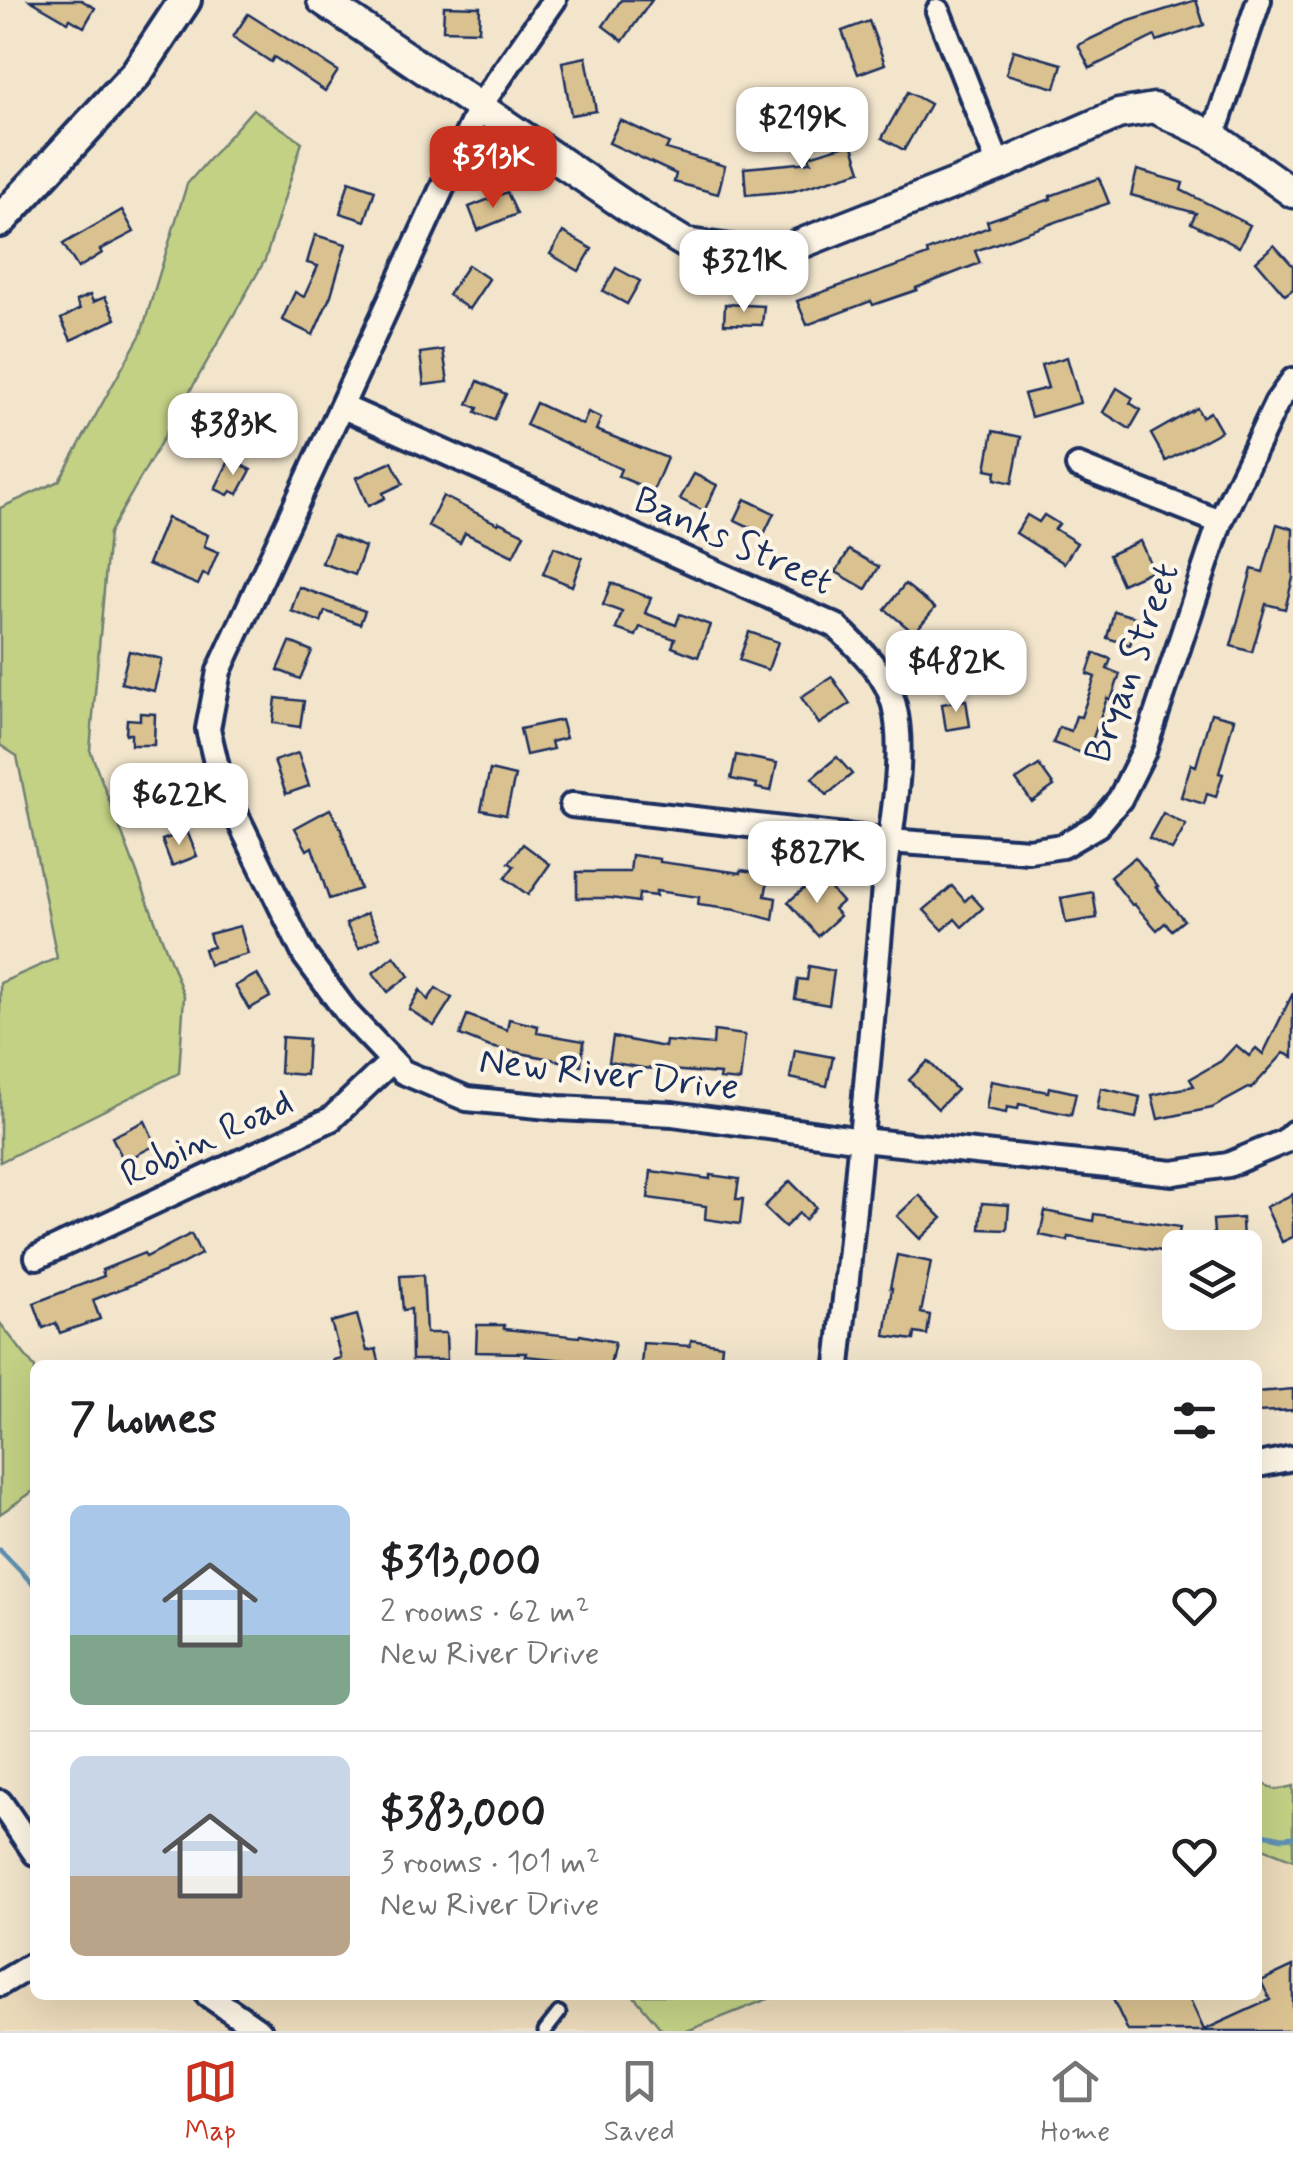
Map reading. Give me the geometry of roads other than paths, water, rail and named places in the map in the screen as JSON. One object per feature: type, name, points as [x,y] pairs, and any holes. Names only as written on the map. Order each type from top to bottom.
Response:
[{"type":"main road","points":[[0,222],[136,74],[185,0]]},
{"type":"street","points":[[322,0],[685,243],[748,252],[782,251],[999,166],[1118,114],[1154,108],[1213,136],[1293,194]]},
{"type":"street","name":"New River Drive","points":[[554,0],[480,106],[219,671],[208,728],[221,784],[305,956],[348,1014],[403,1072],[468,1099],[674,1114],[862,1140],[1173,1173],[1228,1164],[1285,1141],[1293,1133]]},
{"type":"street","points":[[1213,136],[1259,0]]},
{"type":"street","points":[[938,11],[999,166]]},
{"type":"street","name":"Bryan Street","points":[[572,805],[888,841],[1029,852],[1062,846],[1098,825],[1120,799],[1144,751],[1220,522],[1277,402],[1293,380]]},
{"type":"street","name":"Banks Street","points":[[343,407],[836,626],[877,668],[894,704],[900,755],[888,841],[839,1360]]},
{"type":"street","points":[[1078,466],[1220,522]]},
{"type":"street","name":"Robin Road","points":[[37,1257],[331,1119],[392,1060]]},
{"type":"street","points":[[1262,1464],[1293,1458]]},
{"type":"street","points":[[0,1802],[30,1846]]},
{"type":"street","points":[[0,1984],[30,1966]]},
{"type":"street","points":[[215,2000],[260,2031]]},
{"type":"lane","points":[[545,2031],[560,2013]]},
{"type":"waterway","points":[[0,1550],[30,1581]]},
{"type":"waterway","points":[[1262,1834],[1293,1837]]}]
